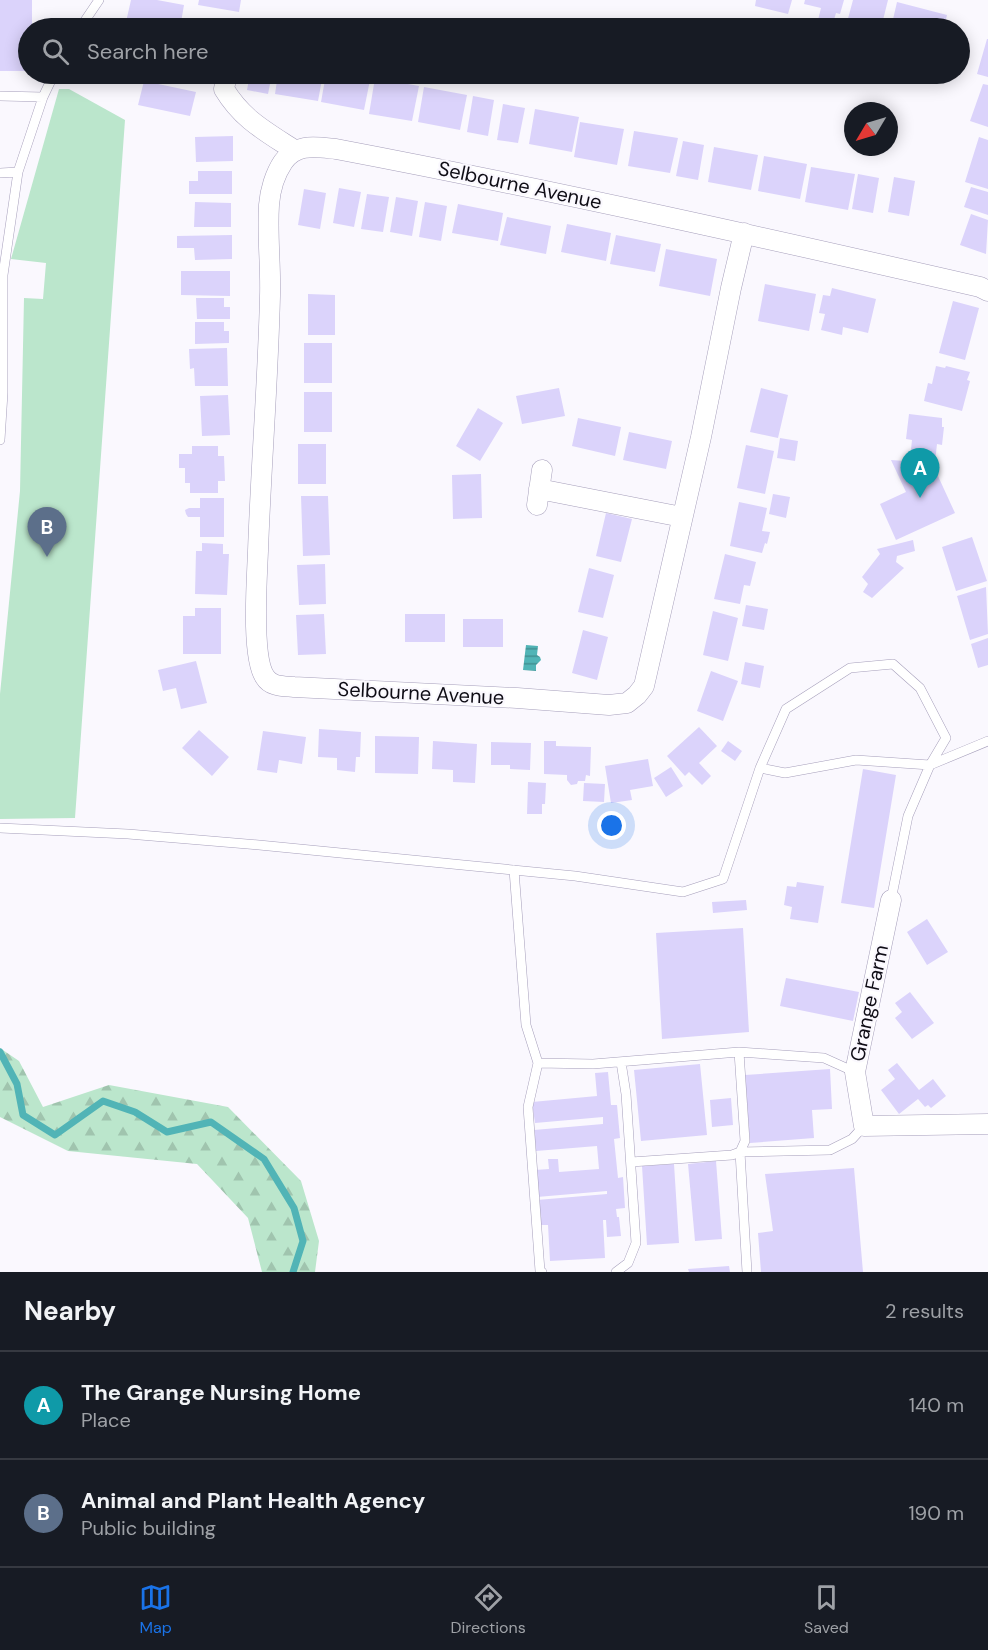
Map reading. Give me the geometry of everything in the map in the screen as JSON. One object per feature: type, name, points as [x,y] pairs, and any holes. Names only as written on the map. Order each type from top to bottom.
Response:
[{"type":"street","points":[[225,84],[224,89],[235,107],[257,126],[294,150]]},
{"type":"street","name":"Selbourne Avenue","points":[[744,233],[701,437],[644,686],[637,695],[627,703],[609,705],[527,698],[294,687],[275,685],[265,677],[258,654],[256,607],[270,296],[269,204],[274,181],[283,162],[294,150],[309,146],[336,149],[512,183],[744,233],[980,287],[988,291]]},
{"type":"street","points":[[539,488],[682,517]]},
{"type":"street","name":"Grange Farm","points":[[864,1126],[855,1072],[891,900]]},
{"type":"street","points":[[864,1126],[988,1124]]},
{"type":"lane","points":[[87,18],[99,0]]},
{"type":"lane","points":[[0,440],[3,393],[1,353],[3,275],[18,172],[49,84]]},
{"type":"lane","points":[[0,96],[43,97]]},
{"type":"lane","points":[[0,173],[18,172]]},
{"type":"lane","points":[[0,828],[152,836],[575,876],[682,892],[723,879],[760,768],[786,709],[850,668],[893,664],[920,688],[946,738],[930,765],[908,816],[891,900]]},
{"type":"lane","points":[[760,768],[785,772],[856,760],[930,765],[988,741]]},
{"type":"lane","points":[[514,870],[526,1025],[538,1063],[528,1107],[536,1240],[542,1272]]},
{"type":"lane","points":[[538,1063],[593,1064],[739,1052],[824,1058],[855,1072]]},
{"type":"lane","points":[[739,1052],[745,1141],[740,1152],[747,1272]]},
{"type":"lane","points":[[616,1272],[628,1263],[636,1243],[626,1094],[621,1062]]},
{"type":"lane","points":[[631,1162],[732,1155],[740,1152],[830,1150],[852,1139],[864,1126]]},
{"type":"green space","points":[[59,89],[69,89],[125,120],[75,818],[0,819],[0,694],[20,491],[24,298],[43,299],[46,263],[11,259]]},
{"type":"green space","points":[[0,1048],[19,1061],[43,1107],[109,1085],[228,1107],[301,1181],[319,1241],[315,1272],[262,1272],[248,1218],[197,1164],[68,1151],[0,1117]]},
{"type":"water","points":[[526,645],[538,646],[537,655],[541,660],[536,665],[536,671],[523,670]]},
{"type":"building","points":[[0,0],[32,0],[32,18],[18,18],[18,71],[0,71]]},
{"type":"building","points":[[131,0],[157,0],[184,5],[182,18],[127,18]]},
{"type":"building","points":[[199,0],[241,0],[239,12],[198,5]]},
{"type":"building","points":[[756,0],[792,0],[788,14],[755,6]]},
{"type":"building","points":[[805,0],[844,0],[840,14],[836,13],[834,18],[818,18],[821,8],[804,4]]},
{"type":"building","points":[[853,0],[888,0],[884,18],[848,18]]},
{"type":"building","points":[[897,2],[947,15],[946,18],[893,18]]},
{"type":"building","points":[[988,39],[988,77],[977,74]]},
{"type":"building","points":[[143,84],[158,84],[196,92],[190,116],[138,105]]},
{"type":"building","points":[[248,84],[270,84],[268,94],[247,90]]},
{"type":"building","points":[[276,84],[321,84],[318,101],[275,94]]},
{"type":"building","points":[[324,84],[369,84],[364,110],[321,102]]},
{"type":"building","points":[[374,84],[419,86],[412,121],[369,114]]},
{"type":"building","points":[[983,84],[988,85],[988,127],[970,121]]},
{"type":"building","points":[[424,87],[467,95],[460,130],[418,122]]},
{"type":"building","points":[[473,96],[494,100],[488,136],[467,132]]},
{"type":"building","points":[[503,104],[525,108],[518,143],[497,140]]},
{"type":"building","points":[[535,109],[579,117],[572,152],[529,144]]},
{"type":"building","points":[[580,122],[624,129],[617,165],[574,157]]},
{"type":"building","points":[[634,131],[678,138],[670,173],[628,166]]},
{"type":"building","points":[[233,136],[233,161],[196,162],[195,137]]},
{"type":"building","points":[[979,137],[988,140],[988,189],[965,182]]},
{"type":"building","points":[[683,141],[704,145],[698,180],[676,176]]},
{"type":"building","points":[[714,147],[758,155],[751,190],[708,182]]},
{"type":"building","points":[[764,156],[807,164],[800,199],[758,191]]},
{"type":"building","points":[[811,167],[855,174],[848,210],[805,202]]},
{"type":"building","points":[[198,171],[232,171],[232,194],[189,194],[189,181],[198,181]]},
{"type":"building","points":[[858,174],[879,178],[873,213],[852,209]]},
{"type":"building","points":[[894,177],[915,181],[909,216],[888,212]]},
{"type":"building","points":[[971,187],[988,192],[988,215],[964,207]]},
{"type":"building","points":[[339,188],[361,192],[354,227],[333,223]]},
{"type":"building","points":[[304,189],[326,193],[320,229],[298,225]]},
{"type":"building","points":[[367,194],[389,197],[383,232],[361,229]]},
{"type":"building","points":[[396,197],[418,201],[412,236],[390,232]]},
{"type":"building","points":[[195,202],[231,203],[231,227],[194,227]]},
{"type":"building","points":[[425,202],[447,206],[441,241],[419,237]]},
{"type":"building","points":[[458,204],[503,213],[498,241],[452,233]]},
{"type":"building","points":[[971,214],[988,220],[986,254],[960,245]]},
{"type":"building","points":[[507,217],[551,226],[546,254],[500,245]]},
{"type":"building","points":[[567,224],[611,233],[606,261],[561,252]]},
{"type":"building","points":[[232,235],[232,259],[195,260],[194,248],[177,248],[177,236]]},
{"type":"building","points":[[616,235],[661,244],[655,272],[610,264]]},
{"type":"building","points":[[666,249],[717,259],[710,296],[659,286]]},
{"type":"building","points":[[181,271],[230,271],[230,296],[181,295]]},
{"type":"building","points":[[765,284],[816,294],[809,331],[758,321]]},
{"type":"building","points":[[832,288],[876,299],[868,333],[843,327],[842,335],[821,330],[825,314],[819,313],[823,295],[830,296]]},
{"type":"building","points":[[308,294],[335,295],[335,335],[308,335]]},
{"type":"building","points":[[196,298],[224,298],[224,307],[230,307],[230,319],[197,319]]},
{"type":"building","points":[[953,301],[979,308],[965,360],[939,353]]},
{"type":"building","points":[[195,322],[224,322],[224,331],[229,331],[229,343],[195,344]]},
{"type":"building","points":[[304,343],[332,343],[332,383],[304,383]]},
{"type":"building","points":[[227,348],[228,386],[195,386],[194,368],[190,369],[189,349]]},
{"type":"building","points":[[936,366],[970,372],[967,380],[970,381],[962,411],[924,401],[928,383],[932,384]]},
{"type":"building","points":[[559,388],[565,416],[522,424],[516,396]]},
{"type":"building","points":[[761,388],[788,395],[778,438],[750,432]]},
{"type":"building","points":[[304,392],[332,392],[332,432],[304,432]]},
{"type":"building","points":[[228,395],[230,435],[202,436],[200,396]]},
{"type":"building","points":[[478,408],[503,423],[480,461],[456,446]]},
{"type":"building","points":[[909,414],[942,418],[942,427],[944,427],[942,445],[937,444],[935,462],[910,459],[912,440],[906,439]]},
{"type":"building","points":[[578,418],[621,427],[615,456],[572,446]]},
{"type":"building","points":[[629,432],[672,441],[666,469],[623,460]]},
{"type":"building","points":[[780,438],[798,441],[795,461],[777,458]]},
{"type":"building","points":[[298,444],[326,444],[326,484],[298,484]]},
{"type":"building","points":[[746,445],[774,451],[765,494],[737,488]]},
{"type":"building","points":[[192,446],[218,446],[218,456],[224,456],[225,481],[218,481],[218,493],[190,493],[190,483],[185,483],[185,468],[179,468],[179,454],[192,454]]},
{"type":"building","points":[[891,460],[932,463],[955,513],[896,540],[880,504],[906,492]]},
{"type":"building","points":[[481,474],[482,518],[453,519],[452,475]]},
{"type":"building","points":[[773,494],[790,497],[786,518],[769,514]]},
{"type":"building","points":[[301,496],[328,496],[330,555],[303,556]]},
{"type":"building","points":[[200,498],[224,498],[224,537],[200,537],[200,517],[188,517],[185,510],[200,508]]},
{"type":"building","points":[[739,502],[767,508],[762,531],[770,532],[762,553],[730,546]]},
{"type":"building","points":[[606,513],[632,519],[621,562],[596,556]]},
{"type":"building","points":[[972,537],[987,581],[956,591],[942,547]]},
{"type":"building","points":[[913,540],[915,551],[897,556],[896,562],[904,568],[872,598],[863,592],[868,584],[862,577],[880,554],[877,549]]},
{"type":"building","points":[[202,543],[223,544],[223,554],[229,554],[227,595],[195,594],[196,551],[202,551]]},
{"type":"building","points":[[725,554],[756,562],[750,586],[744,585],[740,604],[714,599]]},
{"type":"building","points":[[325,564],[326,604],[299,605],[297,565]]},
{"type":"building","points":[[589,568],[614,575],[603,618],[578,612]]},
{"type":"building","points":[[986,587],[988,634],[970,640],[957,596]]},
{"type":"building","points":[[746,605],[768,609],[764,630],[742,626]]},
{"type":"building","points":[[195,608],[221,608],[221,654],[183,654],[183,616],[195,616]]},
{"type":"building","points":[[713,611],[738,618],[728,661],[703,655]]},
{"type":"building","points":[[324,614],[326,654],[298,655],[296,615]]},
{"type":"building","points":[[405,614],[445,614],[445,642],[405,642]]},
{"type":"building","points":[[463,619],[503,619],[503,647],[463,647]]},
{"type":"building","points":[[583,630],[608,637],[597,680],[572,673]]},
{"type":"building","points":[[988,638],[988,665],[978,668],[971,644]]},
{"type":"building","points":[[196,661],[207,703],[181,709],[176,688],[163,691],[158,670]]},
{"type":"building","points":[[745,662],[764,666],[760,688],[741,684]]},
{"type":"building","points":[[711,671],[738,681],[723,721],[697,711]]},
{"type":"building","points":[[699,727],[717,746],[699,763],[711,776],[702,785],[689,772],[685,776],[667,756]]},
{"type":"building","points":[[319,729],[361,732],[360,757],[356,757],[355,772],[337,770],[337,758],[318,757]]},
{"type":"building","points":[[199,730],[229,757],[212,776],[182,748]]},
{"type":"building","points":[[263,731],[306,737],[302,764],[279,760],[277,773],[257,770]]},
{"type":"building","points":[[375,736],[419,737],[418,774],[375,773]]},
{"type":"building","points":[[433,741],[477,744],[475,783],[453,782],[453,770],[432,769]]},
{"type":"building","points":[[544,741],[556,741],[556,746],[591,747],[590,776],[586,775],[585,781],[578,781],[577,784],[571,785],[567,780],[567,775],[544,774]]},
{"type":"building","points":[[728,741],[742,751],[735,761],[721,751]]},
{"type":"building","points":[[491,742],[531,743],[530,770],[510,769],[510,765],[491,765]]},
{"type":"building","points":[[648,759],[653,786],[630,790],[632,800],[611,803],[605,766]]},
{"type":"building","points":[[671,767],[683,786],[666,797],[654,778]]},
{"type":"building","points":[[863,769],[896,775],[874,908],[841,903]]},
{"type":"building","points":[[528,782],[546,783],[542,814],[527,814]]},
{"type":"building","points":[[584,783],[605,784],[604,802],[583,801]]},
{"type":"building","points":[[797,882],[824,886],[818,923],[790,919],[792,907],[784,905],[787,886],[796,887]]},
{"type":"building","points":[[746,900],[747,910],[713,913],[712,902]]},
{"type":"building","points":[[927,919],[948,952],[927,965],[907,932]]},
{"type":"building","points":[[743,928],[749,1032],[662,1039],[656,933]]},
{"type":"building","points":[[786,978],[859,992],[853,1021],[780,1006]]},
{"type":"building","points":[[910,992],[934,1023],[912,1039],[895,1018],[902,1012],[895,1003]]},
{"type":"building","points":[[897,1063],[919,1090],[933,1079],[946,1096],[931,1108],[928,1105],[925,1107],[918,1099],[899,1114],[881,1090],[895,1079],[888,1070]]},
{"type":"building","points":[[700,1064],[707,1135],[641,1141],[634,1070]]},
{"type":"building","points":[[830,1069],[832,1109],[812,1110],[814,1138],[750,1143],[745,1075]]},
{"type":"building","points":[[608,1072],[611,1105],[617,1105],[620,1138],[614,1139],[618,1178],[623,1177],[625,1208],[616,1209],[621,1236],[607,1237],[606,1220],[603,1220],[605,1258],[550,1261],[548,1225],[540,1225],[537,1200],[607,1194],[607,1191],[537,1197],[535,1170],[549,1169],[548,1159],[558,1159],[559,1172],[599,1169],[597,1146],[536,1151],[534,1130],[603,1124],[603,1117],[535,1123],[532,1102],[597,1096],[595,1073]]},
{"type":"building","points":[[731,1098],[733,1125],[712,1127],[710,1100]]},
{"type":"building","points":[[716,1161],[722,1239],[695,1241],[688,1164]]},
{"type":"building","points":[[674,1164],[679,1243],[647,1245],[642,1166]]},
{"type":"building","points":[[854,1168],[863,1272],[761,1272],[758,1233],[773,1231],[765,1174]]},
{"type":"building","points":[[729,1266],[730,1272],[689,1272],[688,1269]]},
{"type":"waterway","points":[[0,1052],[17,1084],[23,1115],[55,1135],[103,1101],[135,1112],[167,1132],[211,1122],[264,1159],[294,1208],[303,1241],[293,1272]]},
{"type":"place","name":"The Grange Nursing Home","points":[[920,498]]},
{"type":"place","name":"Animal and Plant Health Agency","points":[[47,557]]}]
